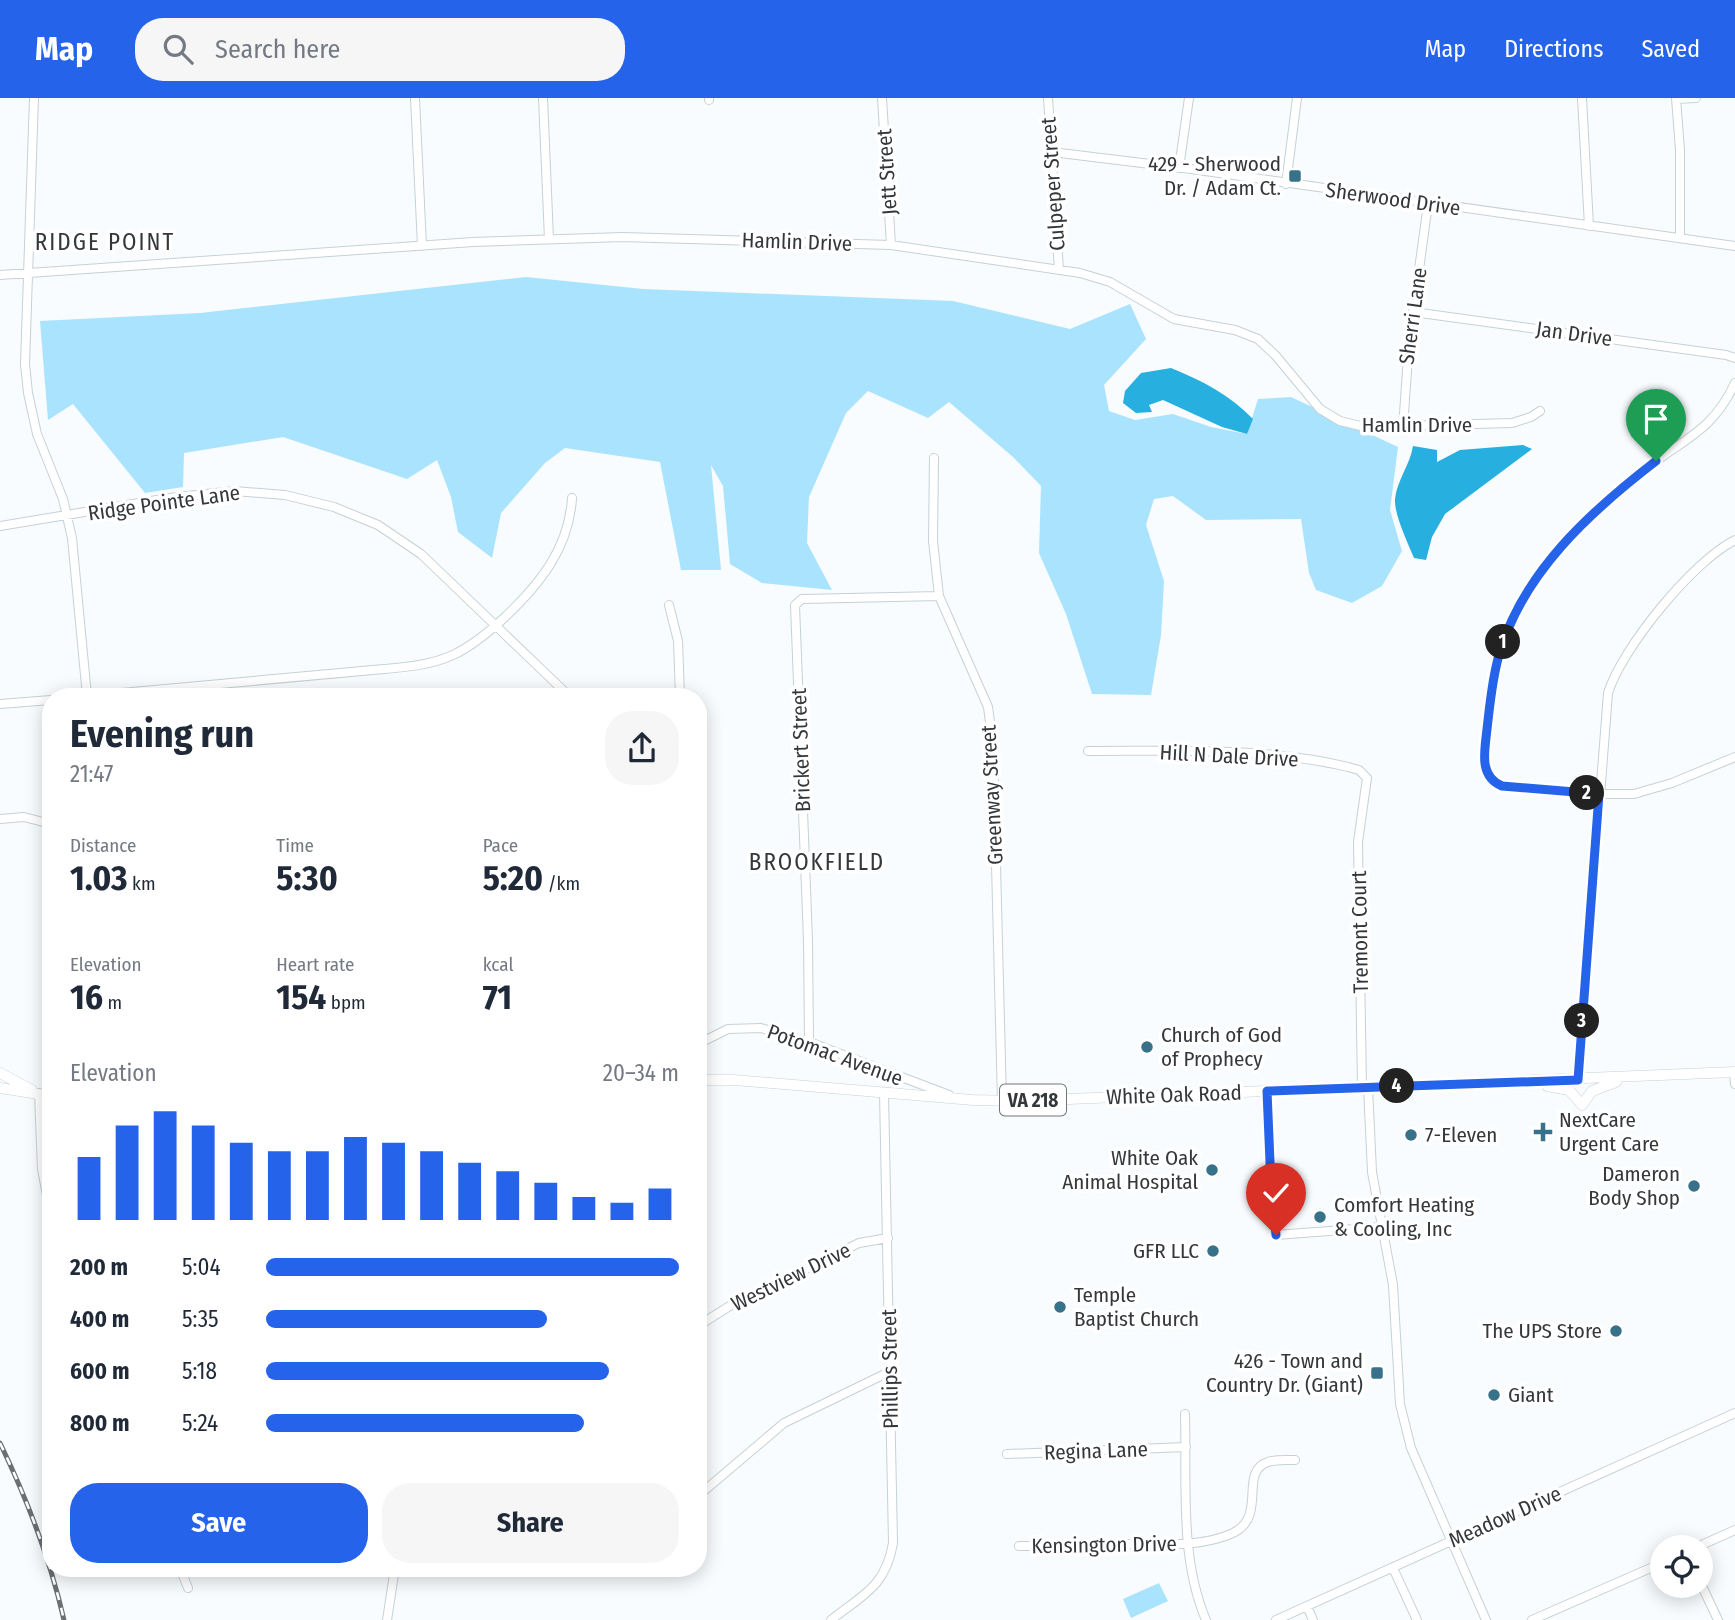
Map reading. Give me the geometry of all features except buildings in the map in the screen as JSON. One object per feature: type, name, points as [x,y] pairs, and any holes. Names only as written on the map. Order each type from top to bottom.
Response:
[{"type":"main road","name":"White Oak Road","points":[[707,1080],[1002,1101],[1735,1072]]},
{"type":"main road","points":[[0,1073],[39,1093]]},
{"type":"main road","points":[[1517,1082],[1569,1090],[1582,1105],[1592,1091],[1634,1077]]},
{"type":"main road","points":[[0,1088],[42,1094]]},
{"type":"street","points":[[34,98],[24,339],[28,393],[37,435],[68,516],[75,558],[86,688]]},
{"type":"street","points":[[415,98],[422,246]]},
{"type":"street","points":[[543,98],[548,239]]},
{"type":"street","name":"Jett Street","points":[[883,98],[891,245]]},
{"type":"street","name":"Culpeper Street","points":[[1048,98],[1059,270]]},
{"type":"street","points":[[1179,168],[1189,98]]},
{"type":"street","points":[[1286,184],[1297,98]]},
{"type":"street","points":[[1582,98],[1589,226]]},
{"type":"street","points":[[1680,238],[1681,172],[1676,99],[1696,98]]},
{"type":"street","name":"Sherwood Drive","points":[[1052,152],[1735,246]]},
{"type":"street","name":"Sherri Lane","points":[[1403,428],[1406,372],[1428,204]]},
{"type":"street","name":"Hamlin Drive","points":[[0,275],[548,239],[624,237],[891,245],[1080,273],[1110,282],[1174,319],[1235,330],[1258,339],[1276,356],[1320,409],[1340,421],[1365,428],[1512,423],[1540,411]]},
{"type":"street","name":"Jan Drive","points":[[1413,312],[1735,358]]},
{"type":"street","points":[[1735,383],[1727,401],[1710,423],[1626,484],[1589,517],[1529,590],[1499,652],[1493,679],[1485,764],[1488,775],[1502,786],[1619,795],[1648,791],[1735,757]]},
{"type":"street","name":"Greenway Street","points":[[934,458],[933,541],[939,596],[988,707],[993,746],[1002,1101]]},
{"type":"street","name":"Ridge Pointe Lane","points":[[0,526],[212,492],[256,491],[309,500],[359,516],[400,538],[442,571],[561,688]]},
{"type":"street","points":[[171,688],[424,664],[459,652],[496,625],[538,584],[557,555],[569,525],[572,498]]},
{"type":"street","points":[[1578,1080],[1608,693],[1618,666],[1645,629],[1695,570],[1735,540]]},
{"type":"street","name":"Brickert Street","points":[[809,1042],[796,605],[802,599],[939,596]]},
{"type":"street","points":[[669,605],[678,640],[680,688]]},
{"type":"street","points":[[0,704],[42,701]]},
{"type":"street","name":"Hill N Dale Drive","points":[[1088,751],[1226,752],[1280,756],[1348,766],[1359,770],[1367,778]]},
{"type":"street","name":"Tremont Court","points":[[1367,778],[1358,842],[1365,1087],[1370,1158],[1393,1284],[1402,1420],[1411,1448],[1486,1620]]},
{"type":"street","points":[[0,819],[24,817],[42,822]]},
{"type":"street","name":"Potomac Avenue","points":[[707,1039],[722,1031],[742,1027],[774,1031],[944,1094],[973,1100]]},
{"type":"street","points":[[1735,1072],[1735,1084]]},
{"type":"street","points":[[1267,1091],[1276,1235],[1382,1227]]},
{"type":"street","points":[[39,1093],[42,1169]]},
{"type":"street","name":"Phillips Street","points":[[831,1620],[877,1584],[886,1573],[893,1543],[884,1093]]},
{"type":"street","name":"Westview Drive","points":[[707,1320],[728,1307],[859,1243],[888,1238]]},
{"type":"street","points":[[707,1488],[784,1423],[891,1371]]},
{"type":"street","name":"Meadow Drive","points":[[1276,1620],[1735,1413]]},
{"type":"street","points":[[1185,1414],[1188,1543],[1198,1601],[1206,1620]]},
{"type":"street","name":"Regina Lane","points":[[1007,1454],[1186,1447]]},
{"type":"street","name":"Kensington Drive","points":[[1019,1546],[1188,1543],[1230,1534],[1244,1525],[1252,1510],[1253,1481],[1258,1469],[1269,1461],[1295,1460]]},
{"type":"street","points":[[1713,1540],[1735,1530]]},
{"type":"street","points":[[1393,1568],[1417,1620]]},
{"type":"street","points":[[1532,1620],[1650,1568]]},
{"type":"street","points":[[184,1577],[188,1588]]},
{"type":"street","points":[[387,1620],[393,1577]]},
{"type":"street","points":[[1708,1598],[1718,1620]]},
{"type":"street","points":[[1307,1606],[1313,1620]]},
{"type":"shaded area","points":[[526,277],[643,289],[953,301],[1070,329],[1130,304],[1146,339],[1104,385],[1109,411],[1135,420],[1173,414],[1211,427],[1247,434],[1258,399],[1291,397],[1398,447],[1390,510],[1402,551],[1382,586],[1352,603],[1316,590],[1309,573],[1301,519],[1206,520],[1173,496],[1154,499],[1146,525],[1164,581],[1161,635],[1151,695],[1092,694],[1066,614],[1039,553],[1041,486],[1013,457],[949,402],[928,418],[868,391],[846,413],[809,497],[807,543],[832,590],[762,583],[730,564],[723,486],[711,465],[721,570],[681,570],[660,462],[565,448],[545,463],[501,513],[492,558],[458,532],[451,497],[437,460],[407,479],[283,437],[184,453],[183,487],[145,493],[73,404],[48,420],[40,321],[200,313]]},
{"type":"shaded area","points":[[1159,1583],[1168,1601],[1131,1618],[1123,1599]]},
{"type":"water","points":[[1171,368],[1215,389],[1244,410],[1253,419],[1247,434],[1222,427],[1163,400],[1149,405],[1152,412],[1136,413],[1123,403],[1125,391],[1141,373]]},
{"type":"water","points":[[1523,445],[1532,449],[1445,514],[1432,537],[1426,560],[1414,558],[1395,506],[1398,485],[1413,446],[1437,450],[1437,462],[1460,450]]},
{"type":"railway","points":[[0,1443],[42,1545]]},
{"type":"railway","points":[[53,1577],[64,1620]]},
{"type":"place","name":"429 - Sherwood Dr. / Adam Ct.","points":[[1295,176]]},
{"type":"place","name":"Church of God of Prophecy","points":[[1147,1047]]},
{"type":"place","name":"NextCare Urgent Care","points":[[1543,1132]]},
{"type":"place","name":"7-Eleven","points":[[1411,1135]]},
{"type":"place","name":"White Oak Animal Hospital","points":[[1212,1170]]},
{"type":"place","name":"Dameron Body Shop","points":[[1694,1186]]},
{"type":"place","name":"Comfort Heating & Cooling, Inc","points":[[1320,1217]]},
{"type":"place","name":"GFR LLC","points":[[1213,1251]]},
{"type":"place","name":"Temple Baptist Church","points":[[1060,1307]]},
{"type":"place","name":"The UPS Store","points":[[1616,1331]]},
{"type":"place","name":"426 - Town and Country Dr. (Giant)","points":[[1377,1373]]},
{"type":"place","name":"Giant","points":[[1494,1395]]},
{"type":"district","name":"RIDGE POINT","points":[[105,242]]},
{"type":"district","name":"BROOKFIELD","points":[[817,862]]},
{"type":"route","points":[[1276,1235],[1267,1091],[1578,1080],[1599,794],[1502,786],[1491,779],[1485,764],[1494,671],[1517,610],[1548,564],[1604,502],[1656,461]]}]
